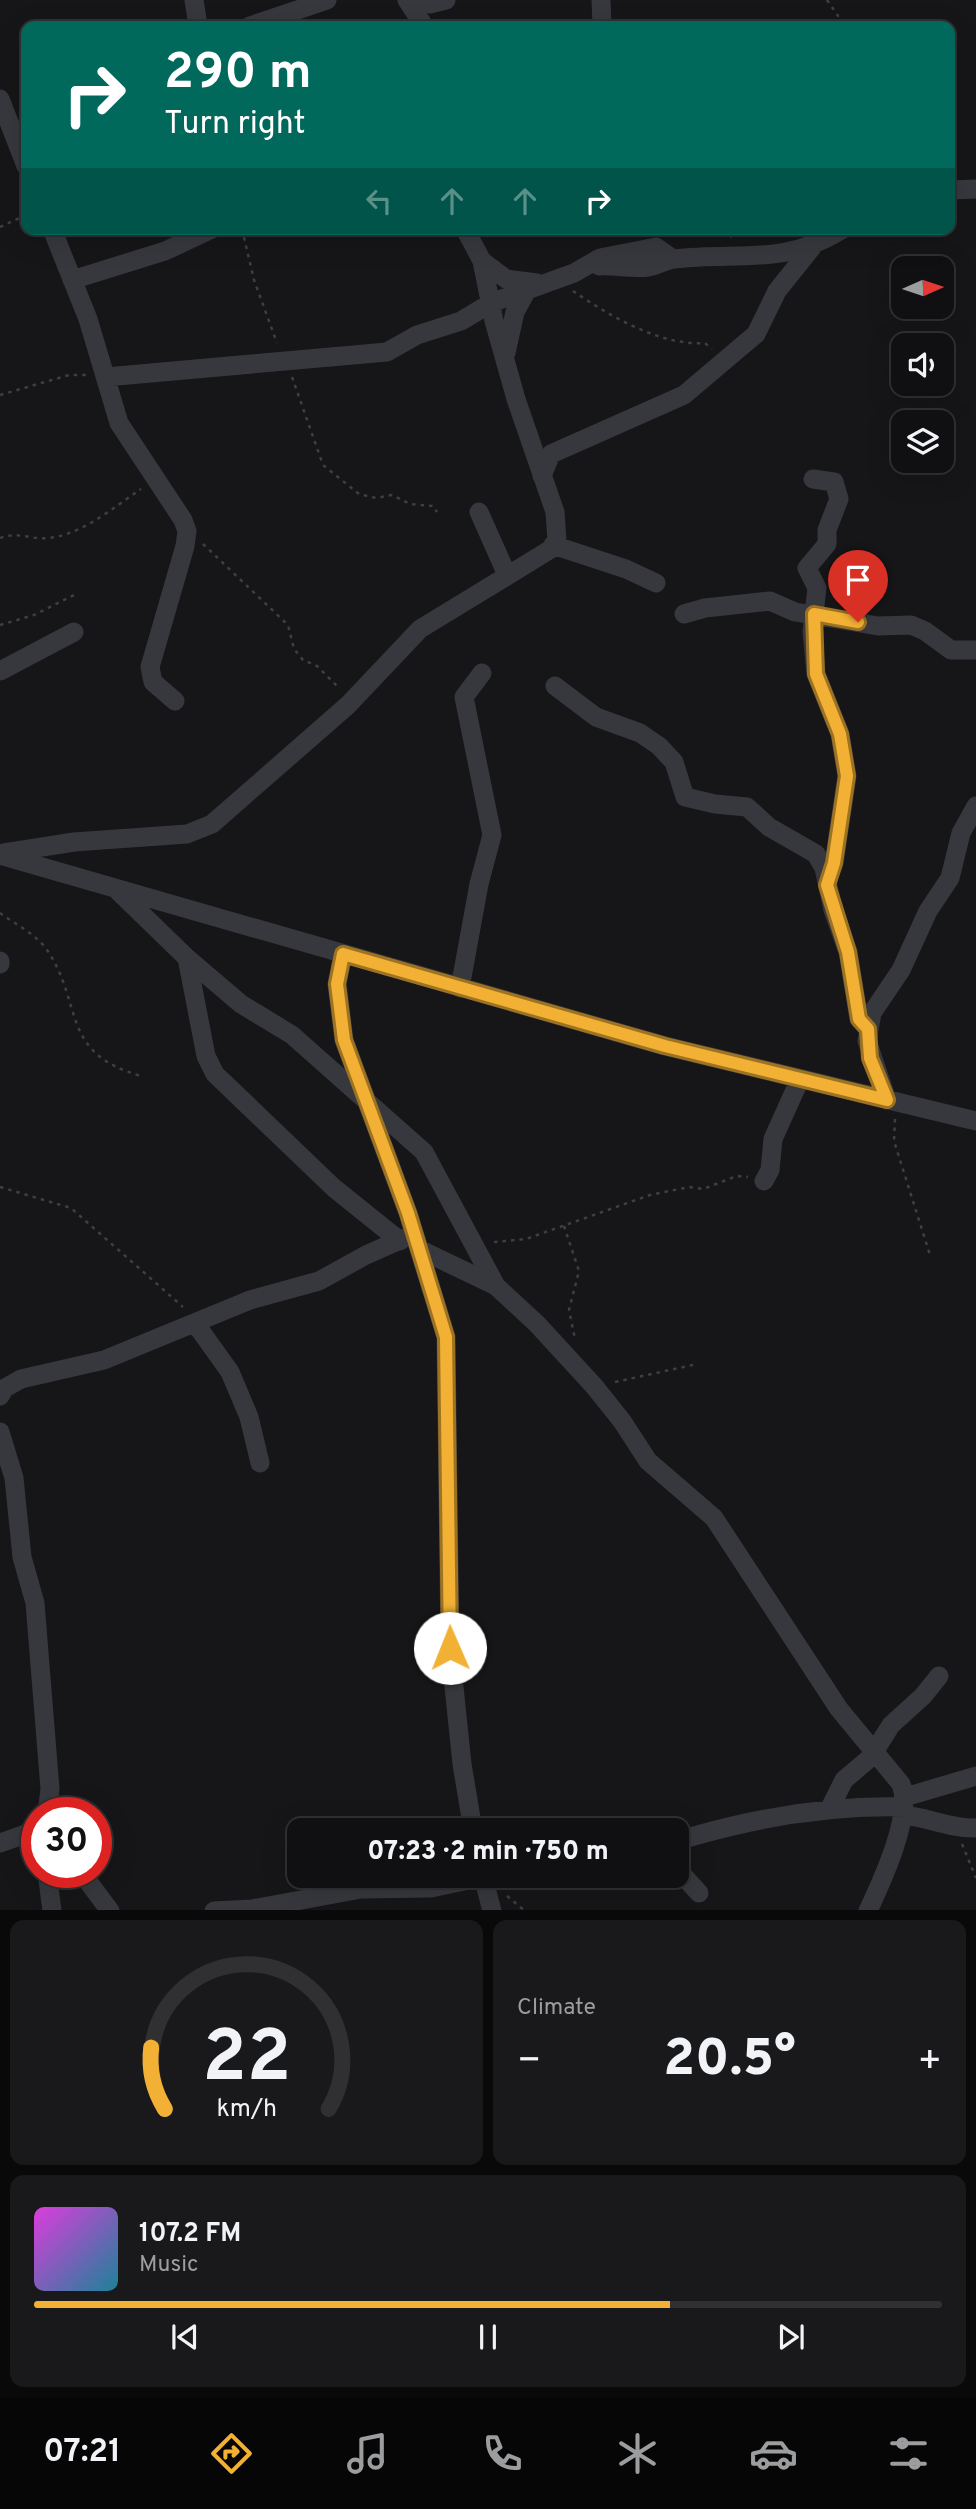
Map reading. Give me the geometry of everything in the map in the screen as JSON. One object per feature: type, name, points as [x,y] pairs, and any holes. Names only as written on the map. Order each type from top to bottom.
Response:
[{"type":"street","points":[[194,0],[197,21]]},
{"type":"street","points":[[265,21],[327,0]]},
{"type":"street","points":[[409,0],[430,4],[446,0]]},
{"type":"street","points":[[409,0],[421,21]]},
{"type":"street","points":[[601,0],[602,21]]},
{"type":"street","points":[[2,105],[21,114]]},
{"type":"street","points":[[2,105],[21,153]]},
{"type":"street","points":[[955,190],[976,190]]},
{"type":"street","points":[[54,235],[107,379],[119,422],[183,520],[187,531],[150,667],[153,682],[175,701]]},
{"type":"street","points":[[72,280],[165,251],[199,235]]},
{"type":"street","points":[[0,855],[74,842],[187,834],[201,830],[240,802],[363,691],[420,629],[553,545],[558,529],[516,399],[482,261],[468,235]]},
{"type":"street","points":[[107,379],[387,352],[417,335],[461,321],[491,303],[574,273],[602,266],[648,267],[673,259],[731,259],[792,252],[813,246],[832,235]]},
{"type":"street","points":[[542,476],[551,454],[684,395],[725,362],[756,334],[777,291],[813,246]]},
{"type":"street","points":[[482,261],[506,279],[551,283]]},
{"type":"street","points":[[506,354],[515,312],[527,290]]},
{"type":"street","points":[[813,479],[834,482],[839,499],[827,530],[827,544],[807,568],[817,588],[814,614],[816,674],[840,734],[847,776],[834,863],[827,881]]},
{"type":"street","points":[[479,512],[507,575]]},
{"type":"street","points":[[553,545],[626,569],[656,583]]},
{"type":"street","points":[[684,614],[705,608],[770,601],[787,610],[878,626],[911,625],[925,631],[951,650],[976,650]]},
{"type":"street","points":[[0,671],[74,632]]},
{"type":"street","points":[[460,988],[479,884],[492,835],[464,697],[482,673]]},
{"type":"street","points":[[555,686],[596,717],[640,733],[659,746],[674,762],[685,797],[715,804],[747,807],[769,827],[800,842],[816,854],[824,868],[833,910],[848,952],[859,1019],[868,1029]]},
{"type":"street","points":[[891,1101],[870,1058],[868,1029],[872,1013],[910,954],[928,911],[950,878],[961,833],[976,806]]},
{"type":"street","points":[[0,855],[665,1046],[976,1121]]},
{"type":"street","points":[[115,888],[187,958],[241,1004],[292,1035],[424,1152],[496,1286],[594,1386],[622,1420],[648,1461],[713,1518],[806,1662],[873,1752],[901,1784],[904,1806],[882,1880],[868,1910]]},
{"type":"street","points":[[343,954],[337,984],[338,1012],[344,1040],[446,1337],[450,1648],[460,1751],[471,1818]]},
{"type":"street","points":[[187,958],[210,1068],[334,1188],[411,1241],[496,1286]]},
{"type":"street","points":[[764,1181],[770,1170],[773,1139],[800,1079]]},
{"type":"street","points":[[0,1396],[5,1388],[21,1380],[104,1360],[268,1294],[319,1281],[366,1255],[411,1241]]},
{"type":"street","points":[[196,1322],[227,1366],[249,1417],[260,1463]]},
{"type":"street","points":[[0,1432],[14,1478],[22,1557],[35,1604],[49,1797]]},
{"type":"street","points":[[830,1810],[844,1780],[873,1752],[891,1725],[923,1696],[939,1676]]},
{"type":"street","points":[[689,1838],[830,1810],[904,1806],[976,1776]]},
{"type":"street","points":[[904,1806],[956,1828],[976,1828]]},
{"type":"street","points":[[0,1843],[21,1836]]},
{"type":"street","points":[[689,1882],[699,1893]]},
{"type":"street","points":[[49,1888],[52,1910]]},
{"type":"street","points":[[93,1888],[110,1910]]},
{"type":"street","points":[[214,1910],[251,1909],[361,1889],[431,1888]]},
{"type":"street","points":[[487,1888],[492,1910]]},
{"type":"path","points":[[827,0],[842,21]]},
{"type":"path","points":[[0,227],[21,217]]},
{"type":"path","points":[[244,235],[254,280],[272,332],[289,363],[323,465],[359,494],[376,498],[393,495],[410,504],[429,505],[437,512]]},
{"type":"path","points":[[551,283],[571,290],[592,305],[652,334],[684,344],[707,344],[725,362]]},
{"type":"path","points":[[0,395],[79,374],[107,379]]},
{"type":"path","points":[[0,538],[14,533],[48,538],[61,535],[92,522],[155,479]]},
{"type":"path","points":[[187,531],[288,625],[294,649],[303,660],[317,666],[339,688],[363,691]]},
{"type":"path","points":[[0,625],[34,614],[74,595]]},
{"type":"path","points":[[0,913],[47,950],[57,968],[80,1037],[111,1065],[141,1076]]},
{"type":"path","points":[[891,1101],[894,1141],[930,1255]]},
{"type":"path","points":[[473,1244],[513,1242],[564,1226],[624,1202],[682,1189],[703,1189],[737,1176],[764,1181]]},
{"type":"path","points":[[0,1187],[71,1208],[196,1322]]},
{"type":"path","points":[[564,1226],[579,1270],[569,1310],[575,1347],[574,1363]]},
{"type":"path","points":[[594,1386],[697,1364]]},
{"type":"path","points":[[956,1828],[976,1878]]},
{"type":"route","points":[[450,1648],[449,1399],[446,1337],[415,1233],[344,1040],[338,1012],[337,984],[343,954],[390,970],[665,1046],[887,1100],[870,1058],[868,1029],[859,1019],[848,952],[833,910],[827,881],[834,863],[847,776],[840,734],[816,674],[812,631],[814,614],[858,622]]}]
